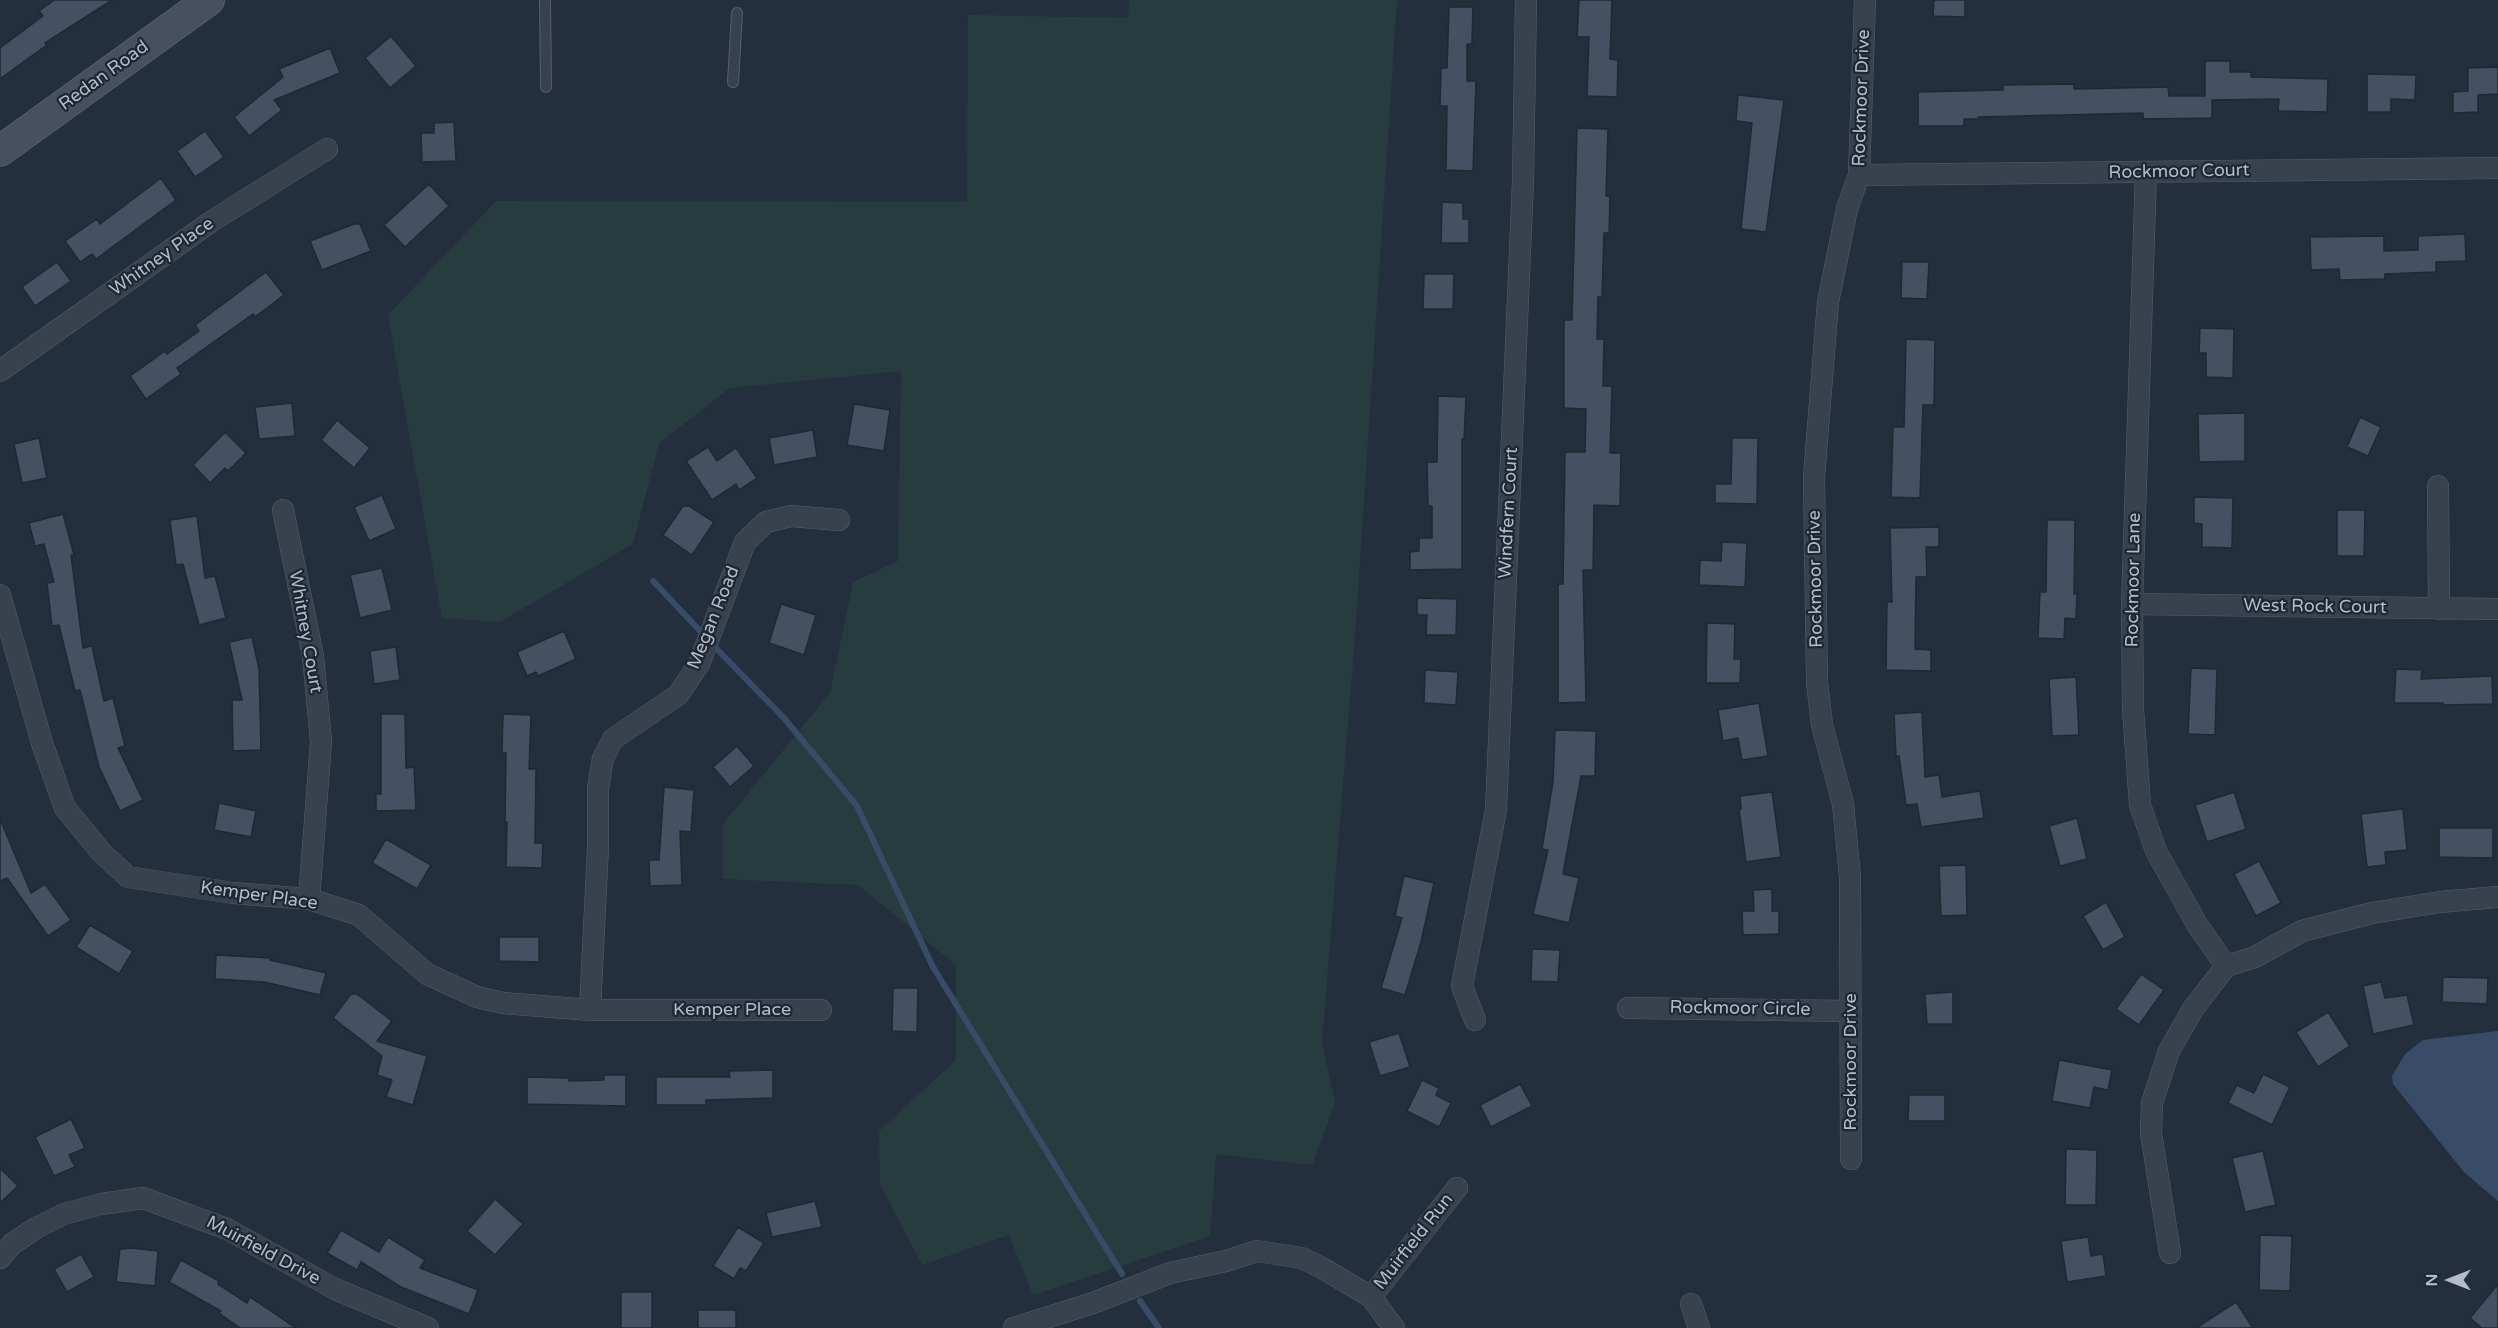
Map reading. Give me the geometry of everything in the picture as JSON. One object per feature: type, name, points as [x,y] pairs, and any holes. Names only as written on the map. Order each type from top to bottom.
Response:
[{"type":"main road","name":"Redan Road","points":[[0,152],[209,0]]},
{"type":"street","name":"Windfern Court","points":[[1474,1020],[1462,986],[1496,810],[1523,193],[1526,0]]},
{"type":"street","name":"Rockmoor Drive","points":[[1851,1159],[1850,877],[1844,815],[1822,725],[1817,682],[1814,477],[1828,302],[1847,209],[1859,175],[1865,0]]},
{"type":"street","name":"Whitney Place","points":[[0,371],[212,221],[327,149]]},
{"type":"street","name":"Rockmoor Court","points":[[1859,175],[2498,168]]},
{"type":"street","name":"Rockmoor Lane","points":[[2146,172],[2132,604],[2133,709],[2140,805],[2156,851],[2198,926],[2226,966]]},
{"type":"street","points":[[2438,486],[2439,609]]},
{"type":"street","name":"Whitney Court","points":[[283,510],[313,656],[321,742],[309,899]]},
{"type":"street","name":"Megan Road","points":[[590,1010],[598,847],[598,788],[603,758],[613,740],[678,695],[699,664],[745,542],[765,522],[791,516],[839,520]]},
{"type":"street","name":"Kemper Place","points":[[0,596],[42,743],[65,808],[102,853],[128,877],[233,893],[309,899],[359,915],[427,974],[477,997],[503,1003],[590,1010],[821,1010]]},
{"type":"street","name":"West Rock Court","points":[[2132,604],[2498,609]]},
{"type":"street","points":[[2170,1253],[2151,1132],[2152,1103],[2169,1051],[2193,1009],[2226,966],[2255,957],[2302,931],[2372,913],[2440,902],[2498,897]]},
{"type":"street","name":"Rockmoor Circle","points":[[1628,1008],[1851,1011]]},
{"type":"street","name":"Muirfield Run","points":[[1371,1297],[1457,1188]]},
{"type":"street","name":"Muirfield Drive","points":[[0,1258],[12,1244],[36,1228],[64,1215],[101,1204],[143,1198],[227,1228],[335,1289],[428,1328]]},
{"type":"street","points":[[1014,1328],[1093,1303],[1170,1273],[1226,1261],[1257,1251],[1302,1258],[1371,1297],[1394,1328]]},
{"type":"street","points":[[1691,1305],[1699,1328]]},
{"type":"lane","points":[[545,0],[546,87]]},
{"type":"lane","points":[[733,82],[737,13]]},
{"type":"green space","points":[[1129,0],[1397,0],[1355,637],[1322,1042],[1335,1103],[1312,1165],[1216,1154],[1210,1236],[1033,1295],[1009,1235],[922,1265],[880,1184],[879,1131],[956,1060],[956,965],[858,885],[723,879],[723,824],[830,693],[853,582],[898,561],[901,371],[730,388],[659,443],[633,544],[500,622],[442,618],[388,315],[496,201],[967,202],[968,15],[1128,18]]},
{"type":"water","points":[[2498,1031],[2498,1201],[2464,1172],[2393,1084],[2392,1076],[2405,1054],[2423,1040]]},
{"type":"building","points":[[54,0],[112,0],[45,43],[47,45],[0,79],[0,48],[43,16],[39,11]]},
{"type":"building","points":[[1579,0],[1612,0],[1610,59],[1618,60],[1617,97],[1587,96],[1589,37],[1577,37]]},
{"type":"building","points":[[1934,0],[1965,0],[1965,17],[1933,16]]},
{"type":"building","points":[[1449,7],[1473,7],[1472,44],[1467,44],[1467,81],[1476,81],[1473,171],[1446,170],[1447,106],[1440,106],[1441,68],[1447,68]]},
{"type":"building","points":[[391,36],[416,66],[390,88],[365,58]]},
{"type":"building","points":[[330,48],[340,73],[274,100],[282,110],[249,136],[234,117],[283,77],[279,69]]},
{"type":"building","points":[[2205,61],[2230,61],[2230,72],[2251,72],[2251,77],[2328,79],[2327,112],[2278,111],[2279,99],[2212,100],[2212,118],[2143,119],[2143,113],[1978,117],[1978,119],[1964,119],[1964,126],[1918,126],[1918,92],[2003,90],[2003,85],[2074,84],[2074,89],[2168,87],[2169,96],[2205,96]]},
{"type":"building","points":[[2498,67],[2498,94],[2478,95],[2478,112],[2453,113],[2453,92],[2468,91],[2468,68]]},
{"type":"building","points":[[2367,74],[2416,75],[2415,100],[2391,99],[2391,112],[2367,112]]},
{"type":"building","points":[[1738,95],[1784,100],[1766,232],[1741,229],[1752,123],[1736,121]]},
{"type":"building","points":[[454,122],[456,161],[422,162],[421,133],[434,133],[434,123]]},
{"type":"building","points":[[1577,128],[1608,129],[1606,196],[1610,196],[1609,233],[1604,233],[1602,297],[1598,297],[1597,339],[1604,339],[1603,386],[1612,386],[1610,453],[1621,453],[1620,506],[1594,505],[1593,570],[1583,570],[1586,702],[1558,703],[1558,584],[1563,584],[1565,452],[1585,452],[1586,409],[1564,408],[1564,320],[1572,320]]},
{"type":"building","points":[[205,131],[224,157],[195,177],[177,151]]},
{"type":"building","points":[[161,178],[176,200],[96,259],[92,254],[80,262],[65,241],[97,219],[100,224]]},
{"type":"building","points":[[429,184],[449,206],[405,247],[384,225]]},
{"type":"building","points":[[1442,202],[1463,203],[1463,219],[1469,219],[1469,243],[1441,243]]},
{"type":"building","points":[[354,224],[360,224],[371,251],[322,270],[310,241]]},
{"type":"building","points":[[2465,234],[2466,261],[2436,262],[2436,272],[2385,274],[2385,279],[2340,280],[2339,269],[2311,270],[2310,237],[2384,236],[2384,251],[2418,250],[2418,236]]},
{"type":"building","points":[[57,262],[71,281],[35,306],[22,287]]},
{"type":"building","points":[[1902,262],[1929,262],[1927,299],[1901,298]]},
{"type":"building","points":[[266,272],[284,295],[255,317],[253,314],[177,368],[181,374],[146,399],[130,376],[165,351],[167,354],[199,331],[195,325]]},
{"type":"building","points":[[1424,274],[1454,274],[1453,309],[1423,309]]},
{"type":"building","points":[[2200,328],[2234,329],[2233,378],[2206,377],[2206,353],[2199,353]]},
{"type":"building","points":[[1906,339],[1935,340],[1934,405],[1923,405],[1920,498],[1891,497],[1893,427],[1904,427]]},
{"type":"building","points":[[1438,396],[1466,397],[1464,439],[1462,439],[1462,569],[1410,570],[1410,552],[1419,551],[1419,538],[1432,538],[1432,506],[1428,506],[1427,462],[1437,462]]},
{"type":"building","points":[[292,403],[295,436],[259,439],[255,407]]},
{"type":"building","points":[[854,404],[890,410],[884,451],[847,445]]},
{"type":"building","points":[[2245,413],[2245,461],[2199,462],[2198,414]]},
{"type":"building","points":[[2360,417],[2381,427],[2368,456],[2347,447]]},
{"type":"building","points":[[337,420],[370,448],[354,468],[321,440]]},
{"type":"building","points":[[813,430],[817,457],[774,465],[769,438]]},
{"type":"building","points":[[225,432],[246,453],[228,471],[225,468],[210,483],[193,465]]},
{"type":"building","points":[[39,438],[47,478],[22,483],[14,444]]},
{"type":"building","points":[[1732,438],[1758,438],[1757,504],[1715,503],[1715,484],[1731,484]]},
{"type":"building","points":[[708,447],[717,461],[736,448],[757,478],[739,490],[736,484],[712,500],[686,461]]},
{"type":"building","points":[[382,495],[396,529],[369,541],[354,507]]},
{"type":"building","points":[[2194,497],[2233,498],[2232,548],[2202,547],[2202,524],[2194,523]]},
{"type":"building","points":[[683,506],[689,506],[714,522],[692,555],[663,535]]},
{"type":"building","points":[[2337,510],[2365,510],[2364,556],[2337,556]]},
{"type":"building","points":[[63,514],[74,555],[71,555],[83,648],[92,646],[104,701],[113,698],[125,746],[118,748],[143,800],[120,811],[99,767],[80,690],[75,691],[59,625],[52,626],[47,583],[54,582],[44,544],[35,546],[29,523]]},
{"type":"building","points":[[197,516],[205,578],[215,576],[226,618],[199,625],[183,564],[176,565],[170,520]]},
{"type":"building","points":[[2047,520],[2075,520],[2076,619],[2065,618],[2064,639],[2038,638],[2040,592],[2046,592]]},
{"type":"building","points":[[1939,527],[1939,547],[1926,547],[1927,577],[1916,577],[1915,649],[1931,650],[1931,671],[1886,670],[1887,602],[1892,602],[1890,528]]},
{"type":"building","points":[[1722,542],[1747,543],[1745,587],[1699,585],[1700,560],[1721,561]]},
{"type":"building","points":[[382,568],[392,610],[360,618],[350,575]]},
{"type":"building","points":[[1417,598],[1457,599],[1456,635],[1426,635],[1427,615],[1417,615]]},
{"type":"building","points":[[781,604],[816,615],[804,655],[769,643]]},
{"type":"building","points":[[1707,623],[1735,624],[1734,659],[1741,659],[1740,683],[1706,683]]},
{"type":"building","points":[[564,631],[576,659],[538,676],[536,672],[527,676],[517,652]]},
{"type":"building","points":[[252,637],[259,669],[261,750],[233,751],[232,700],[242,700],[229,642]]},
{"type":"building","points":[[396,647],[400,680],[374,684],[370,651]]},
{"type":"building","points":[[2191,668],[2217,669],[2215,735],[2188,734]]},
{"type":"building","points":[[2396,669],[2422,670],[2421,679],[2492,676],[2493,704],[2394,703]]},
{"type":"building","points":[[1425,670],[1458,672],[1456,705],[1424,703]]},
{"type":"building","points":[[2076,677],[2079,735],[2052,736],[2049,679]]},
{"type":"building","points":[[1759,703],[1768,756],[1742,760],[1738,738],[1723,741],[1718,710]]},
{"type":"building","points":[[1922,712],[1925,777],[1939,775],[1942,797],[1980,791],[1984,818],[1921,827],[1917,804],[1906,805],[1899,756],[1896,756],[1894,714]]},
{"type":"building","points":[[381,714],[405,714],[406,768],[414,767],[416,810],[376,811],[376,794],[381,794]]},
{"type":"building","points":[[503,714],[531,715],[529,769],[536,769],[535,843],[543,843],[542,868],[506,867],[506,753],[502,753]]},
{"type":"building","points":[[1555,730],[1596,731],[1595,776],[1581,776],[1563,874],[1579,878],[1569,923],[1533,914],[1548,850],[1542,849],[1553,782]]},
{"type":"building","points":[[737,746],[754,766],[730,787],[713,767]]},
{"type":"building","points":[[664,787],[694,790],[691,832],[680,831],[682,885],[650,886],[649,860],[659,860]]},
{"type":"building","points":[[1772,792],[1781,857],[1746,862],[1739,809],[1741,809],[1740,796]]},
{"type":"building","points":[[2234,792],[2246,829],[2207,842],[2195,805]]},
{"type":"building","points":[[219,803],[256,811],[251,837],[214,830]]},
{"type":"building","points":[[2403,809],[2407,850],[2385,852],[2386,865],[2367,867],[2361,814]]},
{"type":"building","points":[[2077,818],[2087,859],[2060,866],[2049,826]]},
{"type":"building","points":[[0,819],[31,893],[45,884],[71,920],[48,936],[7,878],[0,881]]},
{"type":"building","points":[[2439,828],[2493,828],[2493,858],[2439,857]]},
{"type":"building","points":[[386,839],[431,865],[417,889],[372,863]]},
{"type":"building","points":[[2259,861],[2281,903],[2256,916],[2234,874]]},
{"type":"building","points":[[1966,865],[1967,915],[1941,916],[1939,866]]},
{"type":"building","points":[[1404,876],[1434,883],[1421,942],[1405,995],[1381,988],[1402,918],[1395,916]]},
{"type":"building","points":[[1772,889],[1772,911],[1779,911],[1779,934],[1743,935],[1742,911],[1754,911],[1753,890]]},
{"type":"building","points":[[2106,902],[2125,937],[2103,950],[2083,916]]},
{"type":"building","points":[[90,925],[133,951],[119,974],[76,947]]},
{"type":"building","points":[[499,937],[539,937],[539,962],[499,961]]},
{"type":"building","points":[[1532,949],[1560,950],[1558,982],[1531,981]]},
{"type":"building","points":[[216,955],[270,958],[270,960],[326,973],[320,995],[264,982],[215,979]]},
{"type":"building","points":[[2141,974],[2164,990],[2139,1025],[2116,1009]]},
{"type":"building","points":[[2443,977],[2488,978],[2487,1004],[2442,1002]]},
{"type":"building","points":[[2381,982],[2385,998],[2407,995],[2414,1025],[2373,1034],[2363,986]]},
{"type":"building","points":[[893,988],[918,988],[917,1032],[892,1031]]},
{"type":"building","points":[[1953,992],[1953,1024],[1927,1024],[1925,994]]},
{"type":"building","points":[[351,994],[357,994],[392,1021],[377,1041],[427,1056],[413,1105],[386,1097],[392,1080],[377,1075],[382,1056],[333,1018]]},
{"type":"building","points":[[2328,1012],[2350,1046],[2318,1067],[2296,1032]]},
{"type":"building","points":[[1399,1033],[1410,1067],[1380,1076],[1369,1042]]},
{"type":"building","points":[[2059,1060],[2112,1070],[2108,1090],[2094,1087],[2090,1108],[2052,1101]]},
{"type":"building","points":[[773,1070],[773,1098],[706,1100],[706,1105],[656,1105],[656,1077],[730,1077],[729,1071]]},
{"type":"building","points":[[2263,1074],[2290,1087],[2272,1125],[2228,1103],[2237,1085],[2254,1093]]},
{"type":"building","points":[[604,1075],[626,1075],[626,1106],[527,1104],[527,1077],[569,1078],[569,1081],[604,1080]]},
{"type":"building","points":[[1422,1080],[1439,1088],[1436,1095],[1451,1103],[1439,1127],[1407,1111]]},
{"type":"building","points":[[1520,1084],[1532,1106],[1491,1127],[1480,1105]]},
{"type":"building","points":[[1909,1095],[1945,1095],[1945,1121],[1908,1121]]},
{"type":"building","points":[[71,1119],[85,1148],[69,1155],[75,1167],[54,1176],[35,1137]]},
{"type":"building","points":[[2066,1149],[2097,1150],[2096,1205],[2065,1205]]},
{"type":"building","points":[[2263,1151],[2276,1205],[2245,1212],[2232,1158]]},
{"type":"building","points":[[0,1168],[18,1186],[0,1203]]},
{"type":"building","points":[[495,1199],[523,1224],[495,1255],[467,1231]]},
{"type":"building","points":[[815,1201],[822,1227],[772,1237],[766,1213]]},
{"type":"building","points":[[738,1227],[764,1243],[746,1271],[740,1268],[734,1279],[713,1266]]},
{"type":"building","points":[[341,1230],[379,1252],[388,1237],[425,1260],[420,1268],[478,1290],[469,1314],[401,1287],[361,1262],[357,1270],[327,1253]]},
{"type":"building","points":[[2260,1235],[2292,1236],[2290,1291],[2259,1290]]},
{"type":"building","points":[[2088,1237],[2091,1256],[2103,1254],[2106,1276],[2067,1282],[2061,1241]]},
{"type":"building","points":[[120,1249],[158,1251],[155,1286],[116,1282]]},
{"type":"building","points":[[81,1254],[94,1277],[67,1292],[54,1269]]},
{"type":"building","points":[[181,1260],[219,1281],[218,1284],[247,1303],[250,1297],[296,1328],[240,1328],[219,1313],[221,1311],[169,1282]]},
{"type":"building","points":[[2498,1284],[2498,1328],[2482,1328],[2470,1318]]},
{"type":"building","points":[[621,1292],[652,1292],[652,1328],[621,1328]]},
{"type":"building","points":[[2236,1302],[2253,1328],[2196,1328]]},
{"type":"building","points":[[698,1310],[736,1310],[736,1328],[698,1328]]},
{"type":"waterway","points":[[653,581],[704,635]]},
{"type":"waterway","points":[[711,643],[783,717],[857,806],[933,967],[1122,1274]]},
{"type":"waterway","points":[[1140,1301],[1159,1328]]}]
